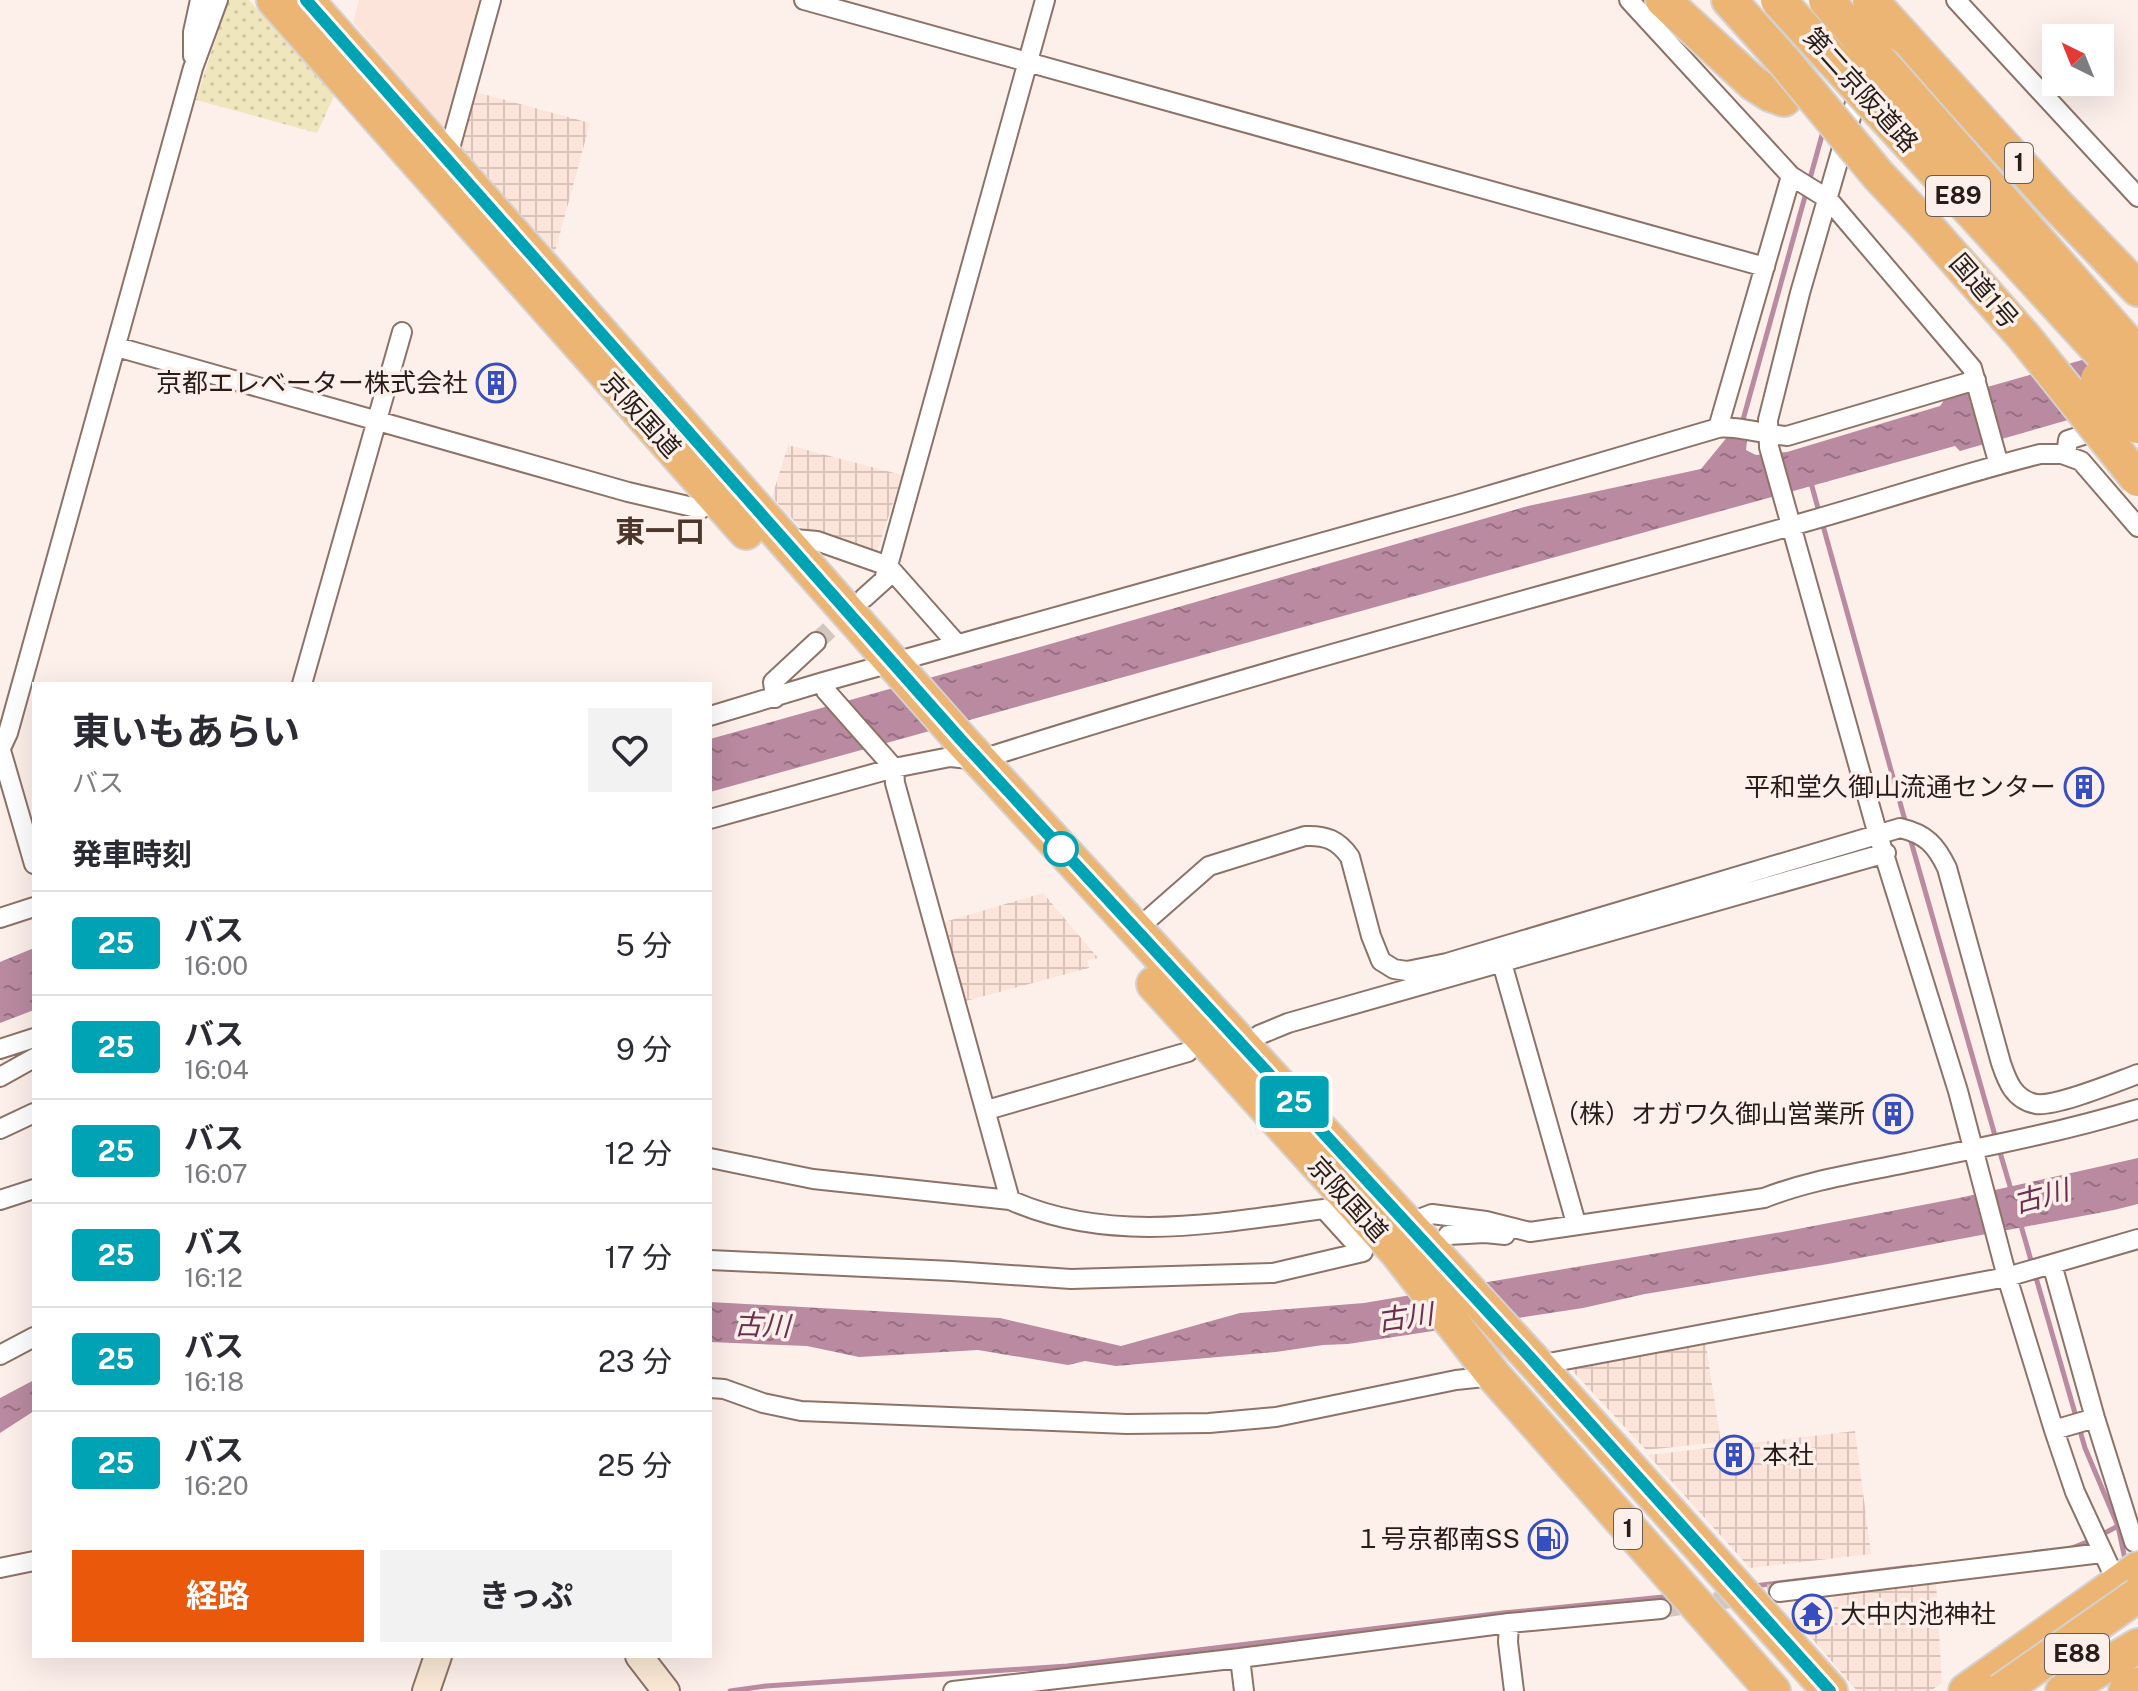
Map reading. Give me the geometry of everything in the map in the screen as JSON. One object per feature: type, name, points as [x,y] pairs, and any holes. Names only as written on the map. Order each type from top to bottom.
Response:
[{"type":"highway","name":"京阪国道","points":[[274,0],[714,497],[885,670],[958,751],[1326,1194],[1419,1240],[1490,1371],[1773,1691]]},
{"type":"highway","name":"京阪国道","points":[[306,0],[783,538],[885,670]]},
{"type":"highway","points":[[1663,0],[1753,83],[1819,119],[1871,168]]},
{"type":"highway","name":"国道1号","points":[[1729,0],[1783,60],[1871,168],[2025,338],[2138,479]]},
{"type":"highway","name":"第二京阪道路","points":[[1778,0],[2138,393]]},
{"type":"highway","points":[[1847,7],[2138,320]]},
{"type":"highway","name":"第二京阪道路","points":[[1847,7],[2138,355]]},
{"type":"highway","name":"1","points":[[1847,7],[1902,35],[2138,289]]},
{"type":"highway","points":[[1821,47],[2138,426]]},
{"type":"highway","name":"京阪国道","points":[[958,751],[1136,930],[1419,1240],[1772,1605],[1830,1691]]},
{"type":"highway","points":[[1966,1691],[2125,1563]]},
{"type":"highway","points":[[2001,1691],[2125,1563]]},
{"type":"highway","name":"E88","points":[[2015,1691],[2138,1615]]},
{"type":"highway","name":"E88","points":[[2063,1691],[2138,1646]]},
{"type":"highway","points":[[2126,1691],[2138,1685]]},
{"type":"street","points":[[193,68],[193,32],[200,0]]},
{"type":"street","points":[[32,857],[0,748],[16,706],[193,68],[218,0]]},
{"type":"street","points":[[447,159],[491,0]]},
{"type":"street","points":[[804,0],[1765,267]]},
{"type":"street","points":[[864,598],[884,580],[1045,0]]},
{"type":"street","points":[[1629,0],[1794,178],[1824,195],[1972,368],[1995,441],[1999,465]]},
{"type":"street","points":[[1884,0],[1824,195],[1765,439],[2054,1430],[2075,1492],[2125,1563]]},
{"type":"street","points":[[1956,0],[2138,197]]},
{"type":"street","points":[[1722,427],[1765,267],[1794,178]]},
{"type":"street","points":[[303,682],[402,332]]},
{"type":"street","points":[[117,347],[628,492],[701,509],[714,497]]},
{"type":"street","points":[[712,715],[885,670],[957,644],[1460,504],[1722,427],[1765,439],[1787,436],[1976,382]]},
{"type":"street","points":[[2066,455],[2068,440],[2138,418]]},
{"type":"street","points":[[712,818],[891,765],[1152,705],[2040,454],[2066,455],[2081,461],[2138,527]]},
{"type":"street","points":[[783,538],[817,541],[888,566],[957,644]]},
{"type":"street","points":[[775,698],[773,682],[816,642]]},
{"type":"street","points":[[824,686],[891,765],[1010,1200]]},
{"type":"street","points":[[1136,930],[1209,866],[1305,836],[1320,836],[1342,847],[1350,857],[1371,936],[1381,961],[1394,969],[1407,971],[1447,963],[1900,828],[1925,836],[1937,847],[1947,868],[2004,1072],[2013,1090],[2035,1104],[2052,1102],[2138,1074]]},
{"type":"street","points":[[1259,1035],[1288,1023],[1886,853]]},
{"type":"street","points":[[0,918],[32,908]]},
{"type":"street","points":[[1502,963],[1576,1223]]},
{"type":"street","points":[[0,1049],[32,1039]]},
{"type":"street","points":[[987,1110],[1188,1052]]},
{"type":"street","points":[[0,1077],[32,1059]]},
{"type":"street","points":[[1419,1240],[1485,1233],[1516,1237],[1576,1223],[1764,1198],[1797,1185],[1975,1152],[2138,1109]]},
{"type":"street","points":[[0,1129],[32,1114]]},
{"type":"street","points":[[712,1158],[813,1179],[1010,1200],[1075,1222],[1110,1227],[1155,1229],[1326,1194],[1363,1252],[1273,1273],[1071,1279],[712,1260]]},
{"type":"street","points":[[0,1200],[32,1190]]},
{"type":"street","points":[[1419,1240],[1432,1214],[1486,1221],[1530,1232]]},
{"type":"street","points":[[1534,1360],[2052,1264],[2138,1239]]},
{"type":"street","points":[[1261,1272],[1271,1262],[1339,1254],[1354,1249]]},
{"type":"street","points":[[2052,1264],[2095,1418],[2138,1615]]},
{"type":"street","points":[[0,1355],[32,1338]]},
{"type":"street","points":[[712,1388],[801,1411],[1127,1424],[1209,1423],[1276,1417],[1490,1371]]},
{"type":"street","points":[[2054,1430],[2095,1418]]},
{"type":"street","points":[[0,1568],[32,1561]]},
{"type":"street","points":[[1772,1605],[1828,1585],[2125,1563]]},
{"type":"street","points":[[1772,1605],[1828,1585]]},
{"type":"street","points":[[953,1691],[1509,1623],[1661,1609]]},
{"type":"street","points":[[1509,1623],[1514,1691]]},
{"type":"street","points":[[426,1691],[437,1658]]},
{"type":"street","points":[[641,1658],[666,1691]]},
{"type":"street","points":[[1240,1658],[1244,1691]]},
{"type":"shaded area","points":[[228,0],[249,0],[334,96],[317,133],[196,100]]},
{"type":"shaded area","points":[[359,0],[483,0],[448,132],[353,22]]},
{"type":"shaded area","points":[[472,91],[590,123],[555,252],[456,143]]},
{"type":"shaded area","points":[[788,445],[902,475],[876,555],[800,527],[772,497]]},
{"type":"shaded area","points":[[1043,893],[1098,958],[1087,960],[1089,968],[962,1002],[941,923]]},
{"type":"shaded area","points":[[1705,1340],[1721,1442],[1646,1450],[1567,1365]]},
{"type":"shaded area","points":[[1855,1431],[1871,1554],[1750,1568],[1648,1455]]},
{"type":"shaded area","points":[[1936,1581],[1942,1683],[1930,1691],[1857,1691],[1804,1629],[1835,1626],[1833,1594]]},
{"type":"water","points":[[2138,344],[2138,400],[1960,451],[1955,446],[712,791],[712,738],[1528,506],[1701,469],[1728,436],[1747,441],[1746,450],[1756,455],[1787,452],[1940,406],[1945,399]]},
{"type":"water","points":[[32,949],[32,1011],[0,1023],[0,962]]},
{"type":"water","name":"古川","points":[[2138,1158],[2138,1204],[2114,1210],[1828,1264],[1645,1294],[1583,1308],[1348,1344],[1116,1366],[1085,1361],[1068,1365],[978,1350],[859,1357],[807,1346],[712,1342],[712,1302],[1000,1318],[1121,1346],[1240,1313],[1364,1303],[1782,1232],[1959,1198]]},
{"type":"water","points":[[32,1381],[32,1412],[0,1433],[0,1398]]},
{"type":"waterway","points":[[1741,427],[1824,128]]},
{"type":"waterway","points":[[1810,479],[1819,512]]},
{"type":"waterway","points":[[1822,522],[1906,824]]},
{"type":"waterway","points":[[1910,838],[1996,1139]]},
{"type":"waterway","name":"古川","points":[[1999,1149],[2012,1193]]},
{"type":"waterway","name":"古川","points":[[2020,1222],[2085,1448],[2118,1526],[2126,1564]]},
{"type":"waterway","points":[[2101,1535],[2118,1526]]},
{"type":"waterway","points":[[2072,1548],[2092,1540]]},
{"type":"waterway","points":[[1754,1586],[1911,1567]]},
{"type":"waterway","points":[[730,1691],[1067,1666],[1503,1613],[1673,1596]]},
{"type":"tunnel","points":[[816,642],[853,608]]},
{"type":"tunnel","points":[[1661,1609],[1779,1592]]},
{"type":"bus line","name":"25","points":[[306,0],[962,741],[1529,1356],[1830,1691]]},
{"type":"place","name":"京都エレベーター株式会社","points":[[496,383]]},
{"type":"place","name":"平和堂久御山流通センター","points":[[2084,787]]},
{"type":"place","name":"（株）オガワ久御山営業所","points":[[1893,1114]]},
{"type":"place","name":"本社","points":[[1734,1455]]},
{"type":"place","name":"１号京都南SS","points":[[1548,1539]]},
{"type":"place","name":"大中内池神社","points":[[1812,1614]]},
{"type":"district","name":"東一口","points":[[660,532]]}]
